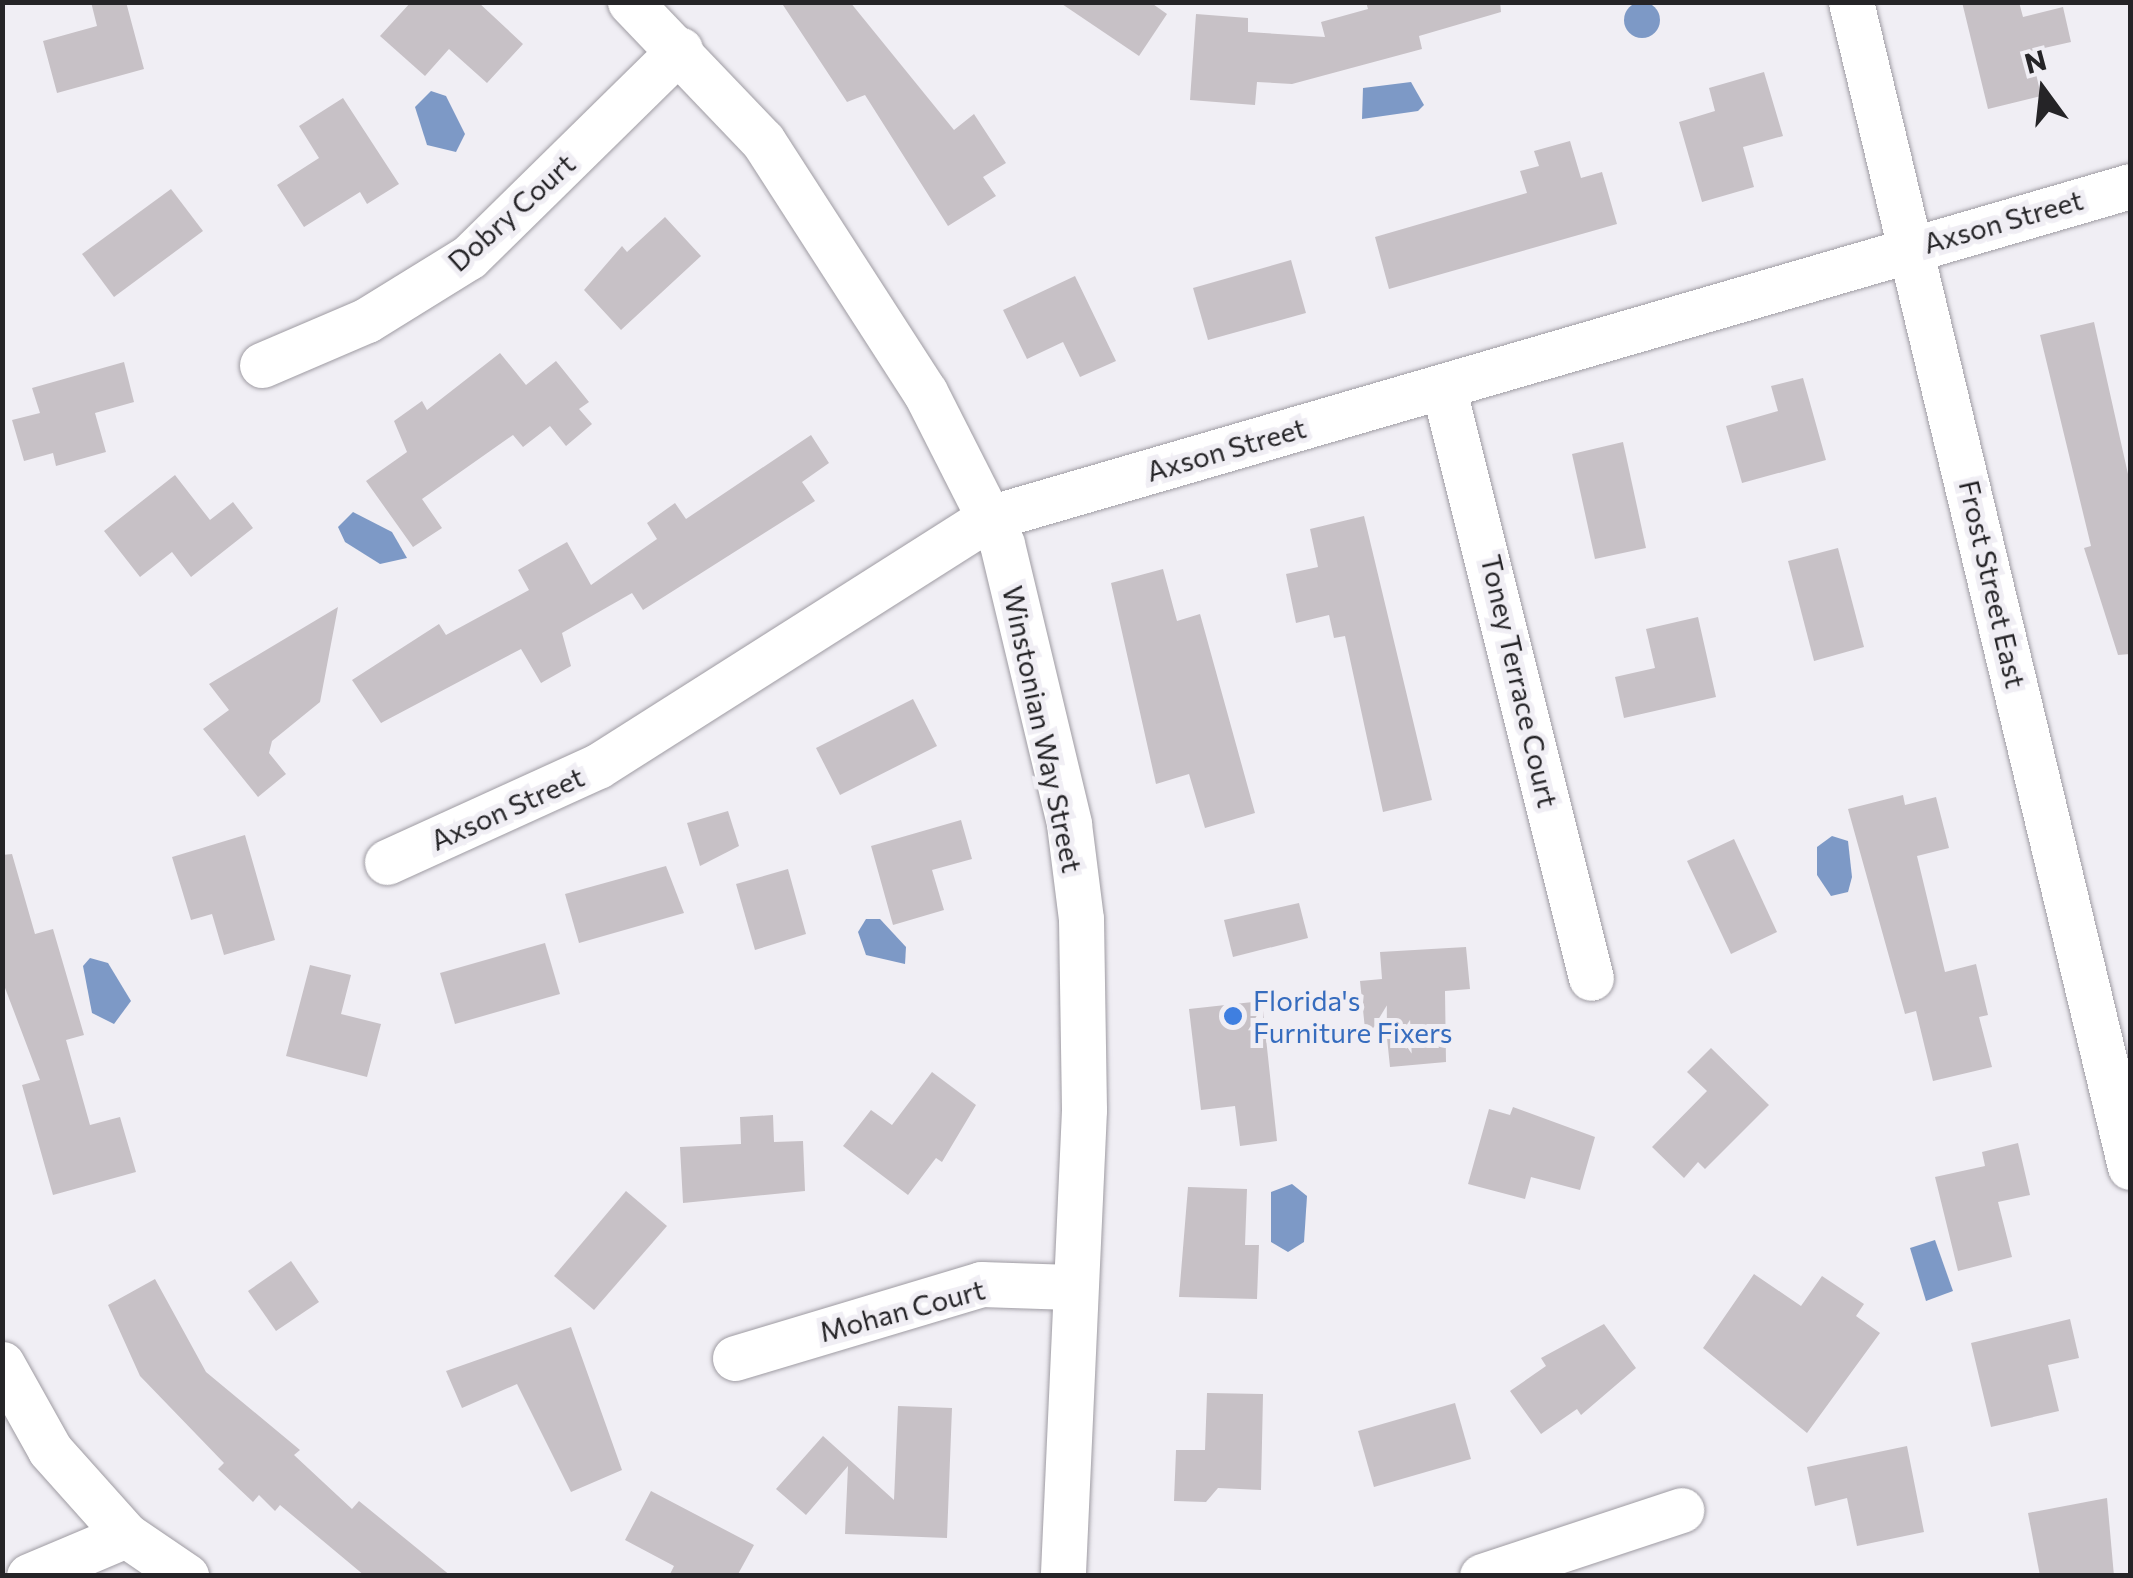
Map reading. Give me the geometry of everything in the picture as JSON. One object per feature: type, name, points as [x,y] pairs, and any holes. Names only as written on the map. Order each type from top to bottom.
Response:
[{"type":"street","name":"Winstonian Way Street","points":[[630,2],[762,140],[869,298],[989,518],[1053,754],[1080,918],[1084,1110],[1072,1288],[1063,1576]]},
{"type":"street","name":"Frost Street East","points":[[1851,2],[1914,246],[2130,1167]]},
{"type":"street","name":"Dobry Court","points":[[262,365],[367,320],[469,257],[680,50]]},
{"type":"street","name":"Axson Street","points":[[386,862],[598,766],[989,518],[2130,186]]},
{"type":"street","name":"Toney Terrace Court","points":[[1442,386],[1591,978]]},
{"type":"street","name":"Mohan Court","points":[[735,1358],[980,1284],[1072,1288]]},
{"type":"street","points":[[2,1364],[50,1450],[126,1535],[186,1576]]},
{"type":"street","points":[[1482,1576],[1681,1510]]},
{"type":"street","points":[[29,1576],[126,1535]]},
{"type":"water","points":[[1642,2],[1655,7],[1660,20],[1655,33],[1642,38],[1629,33],[1624,20],[1629,7]]},
{"type":"water","points":[[1411,82],[1424,105],[1418,111],[1362,119],[1363,88]]},
{"type":"water","points":[[431,91],[446,96],[465,134],[456,152],[427,145],[415,107]]},
{"type":"water","points":[[353,512],[392,532],[407,558],[380,564],[345,542],[338,527]]},
{"type":"water","points":[[1832,836],[1848,841],[1852,877],[1848,892],[1831,896],[1817,875],[1817,847]]},
{"type":"water","points":[[866,919],[880,919],[906,947],[905,964],[866,955],[858,932]]},
{"type":"water","points":[[90,958],[108,963],[131,1001],[114,1024],[92,1013],[83,966]]},
{"type":"water","points":[[1292,1184],[1307,1196],[1304,1242],[1288,1252],[1271,1242],[1271,1192]]},
{"type":"water","points":[[1935,1240],[1953,1291],[1926,1301],[1910,1248]]},
{"type":"building","points":[[91,2],[126,2],[144,69],[57,93],[43,41],[97,26]]},
{"type":"building","points":[[411,2],[478,2],[523,44],[487,83],[449,49],[425,76],[380,36]]},
{"type":"building","points":[[781,2],[850,2],[954,130],[974,114],[1006,163],[983,177],[996,196],[948,226],[865,95],[847,102]]},
{"type":"building","points":[[1059,2],[1150,2],[1167,14],[1139,56]]},
{"type":"building","points":[[1366,2],[1500,2],[1501,12],[1419,36],[1422,49],[1292,84],[1257,82],[1255,105],[1190,100],[1196,14],[1248,18],[1248,32],[1325,37],[1321,22],[1368,9]]},
{"type":"building","points":[[1962,2],[2019,2],[2023,17],[2063,7],[2071,42],[2031,51],[2041,96],[1988,109]]},
{"type":"building","points":[[1764,72],[1783,136],[1743,147],[1754,187],[1702,202],[1679,122],[1715,111],[1709,88]]},
{"type":"building","points":[[343,98],[399,184],[367,204],[360,192],[304,227],[277,185],[319,158],[299,126]]},
{"type":"building","points":[[1570,141],[1581,178],[1602,172],[1617,224],[1389,289],[1375,237],[1527,193],[1520,171],[1539,166],[1534,151]]},
{"type":"building","points":[[171,189],[203,231],[114,297],[82,254]]},
{"type":"building","points":[[665,217],[701,256],[621,330],[584,290],[622,246],[627,252]]},
{"type":"building","points":[[1291,260],[1306,313],[1208,340],[1193,288]]},
{"type":"building","points":[[1075,276],[1116,361],[1080,377],[1063,342],[1027,359],[1003,310]]},
{"type":"building","points":[[2094,322],[2130,483],[2130,654],[2118,655],[2084,548],[2091,546],[2040,335]]},
{"type":"building","points":[[500,353],[526,385],[556,361],[589,402],[579,409],[592,424],[566,446],[550,426],[523,447],[513,435],[422,499],[442,528],[413,547],[366,481],[407,452],[394,421],[422,401],[427,410]]},
{"type":"building","points":[[124,362],[134,402],[95,413],[106,452],[56,466],[53,453],[24,461],[12,420],[40,413],[32,388]]},
{"type":"building","points":[[1803,378],[1826,460],[1742,483],[1726,426],[1778,411],[1771,386]]},
{"type":"building","points":[[811,435],[829,463],[802,482],[815,501],[643,610],[632,593],[562,633],[571,666],[541,683],[521,649],[381,723],[352,680],[439,624],[446,635],[529,590],[518,570],[567,542],[591,585],[657,539],[647,523],[675,503],[686,519]]},
{"type":"building","points":[[1623,442],[1646,548],[1595,559],[1572,454]]},
{"type":"building","points":[[175,475],[210,520],[233,502],[253,528],[191,577],[172,552],[140,577],[104,531]]},
{"type":"building","points":[[1364,516],[1432,800],[1383,812],[1345,636],[1334,638],[1329,615],[1296,623],[1286,574],[1318,567],[1310,529]]},
{"type":"building","points":[[1838,548],[1864,647],[1814,661],[1788,561]]},
{"type":"building","points":[[1163,569],[1177,621],[1200,614],[1255,813],[1205,828],[1189,774],[1156,784],[1111,583]]},
{"type":"building","points":[[338,607],[320,702],[272,741],[269,753],[286,774],[258,797],[203,729],[229,710],[209,684]]},
{"type":"building","points":[[1698,617],[1716,697],[1624,718],[1615,677],[1655,668],[1646,629]]},
{"type":"building","points":[[913,699],[937,746],[840,795],[816,748]]},
{"type":"building","points":[[1903,795],[1905,805],[1936,797],[1949,848],[1917,856],[1945,972],[1976,964],[1988,1015],[1979,1017],[1992,1067],[1933,1081],[1916,1011],[1905,1014],[1848,809]]},
{"type":"building","points":[[728,811],[739,846],[700,866],[687,823]]},
{"type":"building","points":[[961,820],[972,859],[932,870],[944,910],[893,925],[871,846]]},
{"type":"building","points":[[245,835],[275,940],[224,955],[212,914],[191,920],[172,857]]},
{"type":"building","points":[[1734,839],[1777,932],[1731,954],[1687,861]]},
{"type":"building","points":[[12,854],[35,934],[53,929],[84,1035],[66,1040],[90,1125],[120,1117],[136,1172],[53,1195],[22,1085],[40,1080],[2,980],[2,855]]},
{"type":"building","points":[[666,866],[684,913],[579,943],[565,894]]},
{"type":"building","points":[[788,869],[806,934],[755,950],[736,884]]},
{"type":"building","points":[[1299,903],[1308,938],[1233,957],[1224,920]]},
{"type":"building","points":[[545,943],[560,994],[455,1024],[440,973]]},
{"type":"building","points":[[1466,947],[1470,989],[1445,991],[1446,1062],[1390,1067],[1386,1028],[1365,1029],[1360,981],[1382,979],[1380,952]]},
{"type":"building","points":[[310,965],[351,975],[341,1014],[381,1024],[367,1077],[286,1056]]},
{"type":"building","points":[[1262,1001],[1277,1141],[1240,1146],[1235,1106],[1201,1110],[1189,1009]]},
{"type":"building","points":[[1711,1048],[1769,1105],[1705,1169],[1698,1162],[1684,1178],[1652,1147],[1707,1091],[1687,1072]]},
{"type":"building","points":[[932,1072],[976,1105],[942,1162],[936,1158],[908,1195],[843,1146],[871,1110],[892,1125]]},
{"type":"building","points":[[1513,1107],[1595,1137],[1580,1190],[1531,1177],[1525,1199],[1468,1184],[1489,1109],[1510,1115]]},
{"type":"building","points":[[773,1115],[774,1142],[803,1141],[805,1191],[683,1203],[680,1147],[741,1144],[740,1117]]},
{"type":"building","points":[[2018,1143],[2030,1195],[1998,1202],[2012,1257],[1958,1271],[1935,1177],[1985,1166],[1982,1152]]},
{"type":"building","points":[[1188,1187],[1247,1189],[1245,1245],[1259,1245],[1257,1299],[1179,1297]]},
{"type":"building","points":[[626,1191],[667,1226],[594,1310],[554,1276]]},
{"type":"building","points":[[291,1261],[319,1302],[276,1331],[248,1291]]},
{"type":"building","points":[[1754,1274],[1801,1306],[1822,1276],[1864,1304],[1856,1316],[1880,1333],[1807,1433],[1703,1348]]},
{"type":"building","points":[[155,1279],[206,1372],[300,1450],[294,1455],[352,1509],[359,1501],[451,1576],[365,1576],[280,1505],[275,1511],[259,1495],[253,1502],[218,1469],[224,1463],[140,1376],[108,1305]]},
{"type":"building","points":[[2070,1319],[2079,1358],[2048,1365],[2059,1411],[1991,1427],[1971,1343]]},
{"type":"building","points":[[1604,1324],[1636,1368],[1581,1415],[1577,1409],[1541,1434],[1510,1391],[1546,1366],[1541,1358]]},
{"type":"building","points":[[571,1327],[622,1470],[571,1492],[517,1384],[462,1408],[446,1371]]},
{"type":"building","points":[[1207,1393],[1263,1394],[1261,1490],[1218,1488],[1206,1502],[1174,1501],[1176,1450],[1205,1450]]},
{"type":"building","points":[[1455,1403],[1471,1459],[1374,1487],[1358,1431]]},
{"type":"building","points":[[898,1406],[952,1408],[947,1538],[845,1534],[848,1466],[806,1515],[776,1489],[823,1436],[894,1500]]},
{"type":"building","points":[[1907,1446],[1924,1532],[1857,1546],[1847,1498],[1815,1506],[1807,1467]]},
{"type":"building","points":[[651,1491],[754,1545],[737,1576],[669,1576],[674,1566],[625,1540]]},
{"type":"building","points":[[2107,1498],[2114,1576],[2040,1576],[2028,1513]]},
{"type":"place","name":"Florida's Furniture Fixers","points":[[1233,1016]]}]
